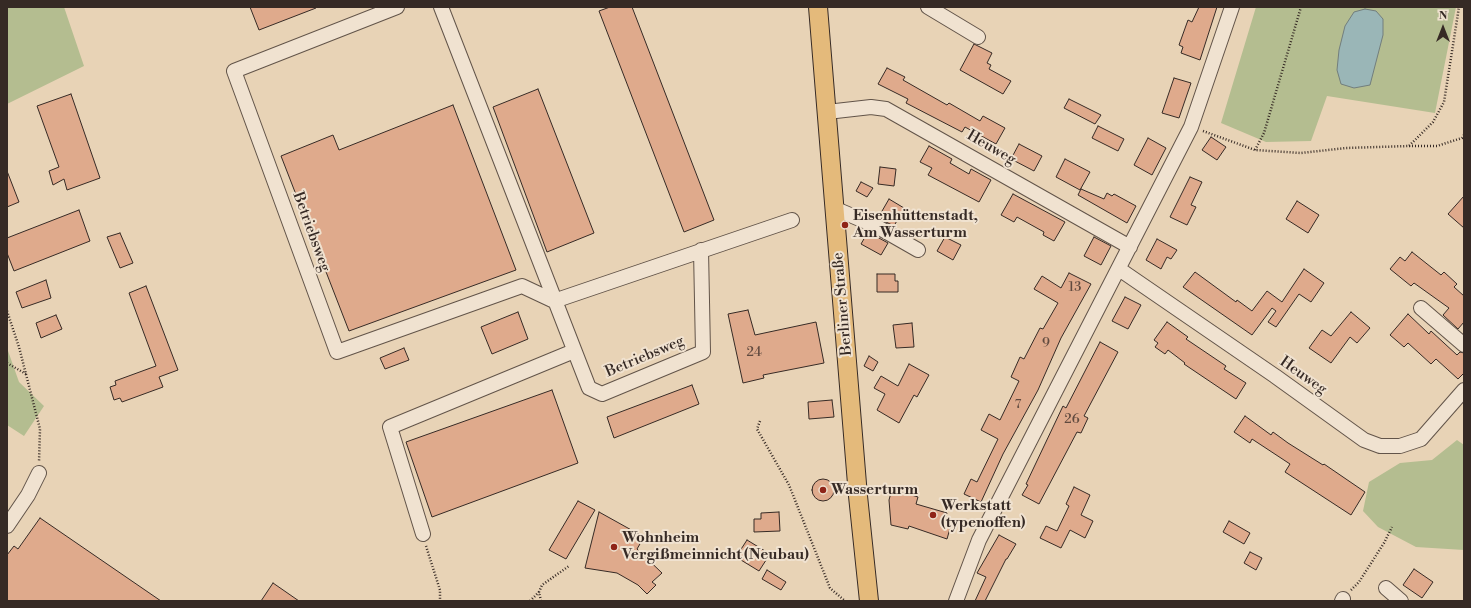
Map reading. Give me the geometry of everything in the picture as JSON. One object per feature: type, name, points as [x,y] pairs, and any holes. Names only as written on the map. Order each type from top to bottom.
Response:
[{"type":"main road","name":"Berliner Straße","points":[[818,7],[836,209],[858,496],[869,601]]},
{"type":"street","name":"Betriebsweg","points":[[397,7],[234,71],[337,352],[522,286],[554,301]]},
{"type":"street","name":"Betriebsweg","points":[[441,7],[589,388],[602,394],[702,352],[702,250]]},
{"type":"street","points":[[928,7],[978,36]]},
{"type":"street","points":[[956,601],[979,540],[1191,127],[1232,7]]},
{"type":"street","name":"Heuweg","points":[[827,112],[886,108],[1130,247]]},
{"type":"street","points":[[836,209],[876,226],[918,250]]},
{"type":"street","points":[[554,301],[792,220]]},
{"type":"street","name":"Heuweg","points":[[1119,269],[1275,376],[1364,440],[1374,444],[1380,446],[1400,446],[1421,438],[1464,390]]},
{"type":"street","points":[[1421,308],[1464,345]]},
{"type":"street","points":[[423,534],[390,427],[574,351]]},
{"type":"street","points":[[7,526],[28,495],[39,473]]},
{"type":"street","points":[[1386,588],[1401,601]]},
{"type":"path","points":[[1255,150],[1264,133],[1301,7]]},
{"type":"path","points":[[1409,146],[1432,122],[1444,102],[1459,7]]},
{"type":"path","points":[[1191,127],[1255,150],[1301,153],[1346,148],[1437,146],[1462,138],[1464,135]]},
{"type":"path","points":[[7,311],[20,347],[40,429],[39,473]]},
{"type":"path","points":[[7,363],[26,374]]},
{"type":"path","points":[[760,421],[757,428],[789,485],[830,588],[844,601]]},
{"type":"path","points":[[1342,600],[1359,582],[1384,543],[1392,527]]},
{"type":"path","points":[[423,534],[440,590],[440,601]]},
{"type":"path","points":[[530,601],[539,592],[542,585],[569,566]]},
{"type":"path","points":[[539,592],[541,601]]},
{"type":"green space","points":[[7,7],[64,7],[84,66],[7,104]]},
{"type":"green space","points":[[1256,7],[1456,7],[1435,113],[1327,96],[1311,141],[1266,142],[1221,123]]},
{"type":"green space","points":[[7,348],[19,382],[44,406],[24,436],[7,425]]},
{"type":"green space","points":[[1457,440],[1464,445],[1464,550],[1416,547],[1378,527],[1363,511],[1369,482],[1400,463],[1432,460]]},
{"type":"water","points":[[1365,9],[1376,11],[1383,19],[1383,35],[1370,85],[1354,88],[1341,84],[1337,70],[1339,50],[1345,26],[1354,12]]},
{"type":"building","points":[[250,7],[316,7],[316,8],[259,30]]},
{"type":"building","points":[[610,7],[632,7],[714,220],[684,232],[599,11]]},
{"type":"building","points":[[1199,7],[1217,7],[1200,60],[1181,53],[1183,47],[1179,45],[1188,20],[1192,22]]},
{"type":"building","points":[[974,44],[992,53],[987,63],[991,65],[989,69],[1011,81],[1003,94],[960,70]]},
{"type":"building","points":[[887,68],[905,77],[903,80],[947,105],[949,103],[980,121],[983,116],[1005,128],[996,144],[965,127],[962,132],[906,103],[908,99],[878,84]]},
{"type":"building","points":[[1174,78],[1191,83],[1179,118],[1162,113]]},
{"type":"building","points":[[538,89],[594,233],[547,252],[493,107]]},
{"type":"building","points":[[71,94],[100,178],[67,190],[64,179],[53,185],[49,171],[59,167],[37,106]]},
{"type":"building","points":[[1069,99],[1101,115],[1095,124],[1064,108]]},
{"type":"building","points":[[453,105],[516,270],[349,331],[281,156],[333,135],[339,150]]},
{"type":"building","points":[[1098,126],[1124,139],[1118,151],[1092,138]]},
{"type":"building","points":[[1211,137],[1226,147],[1217,160],[1202,150]]},
{"type":"building","points":[[1148,138],[1166,148],[1152,175],[1134,165]]},
{"type":"building","points":[[1019,144],[1042,156],[1034,171],[1011,159]]},
{"type":"building","points":[[929,146],[952,159],[950,163],[969,174],[971,169],[991,180],[979,202],[928,175],[932,168],[920,162]]},
{"type":"building","points":[[1065,159],[1090,172],[1080,190],[1056,177]]},
{"type":"building","points":[[880,167],[896,169],[894,186],[878,184]]},
{"type":"building","points":[[7,171],[19,202],[7,207]]},
{"type":"building","points":[[1190,177],[1202,182],[1191,205],[1196,207],[1187,225],[1170,217]]},
{"type":"building","points":[[861,182],[873,188],[867,197],[856,191]]},
{"type":"building","points":[[1081,189],[1104,199],[1107,193],[1112,196],[1114,194],[1136,206],[1127,223],[1078,195]]},
{"type":"building","points":[[1013,194],[1065,222],[1054,241],[1043,235],[1044,232],[1017,217],[1014,222],[1001,215]]},
{"type":"building","points":[[1464,196],[1464,228],[1448,214]]},
{"type":"building","points":[[889,199],[904,208],[894,226],[878,218]]},
{"type":"building","points":[[1297,201],[1319,215],[1308,233],[1286,219]]},
{"type":"building","points":[[79,210],[90,241],[14,271],[7,253],[7,238]]},
{"type":"building","points":[[868,232],[888,243],[881,255],[861,244]]},
{"type":"building","points":[[120,233],[133,263],[120,268],[107,237]]},
{"type":"building","points":[[945,237],[961,245],[953,260],[937,251]]},
{"type":"building","points":[[1094,237],[1111,246],[1101,265],[1084,256]]},
{"type":"building","points":[[1157,239],[1177,250],[1171,259],[1167,257],[1161,269],[1146,260]]},
{"type":"building","points":[[1412,252],[1441,275],[1444,272],[1457,284],[1454,287],[1464,296],[1464,322],[1458,329],[1443,315],[1449,308],[1414,283],[1411,286],[1390,269],[1400,257],[1405,261]]},
{"type":"building","points":[[1304,269],[1324,283],[1311,302],[1299,294],[1276,327],[1268,322],[1276,311],[1272,308],[1252,335],[1183,287],[1195,272],[1236,302],[1237,300],[1252,311],[1267,291],[1282,302]]},
{"type":"building","points":[[1069,273],[1091,284],[1061,338],[1038,390],[1003,454],[981,502],[964,494],[971,479],[977,482],[998,439],[981,430],[989,414],[1000,420],[1019,381],[1011,377],[1020,357],[1024,359],[1040,328],[1043,329],[1058,303],[1034,289],[1042,276],[1061,288]]},
{"type":"building","points":[[877,274],[895,274],[895,281],[898,281],[898,292],[877,292]]},
{"type":"building","points":[[46,280],[51,298],[22,308],[16,292]]},
{"type":"building","points":[[146,286],[178,370],[159,377],[163,387],[122,402],[120,398],[114,400],[110,387],[116,385],[115,381],[156,366],[129,293]]},
{"type":"building","points":[[1125,297],[1141,305],[1128,329],[1112,321]]},
{"type":"building","points":[[748,310],[755,335],[816,322],[824,363],[763,375],[764,378],[743,383],[728,314]]},
{"type":"building","points":[[518,312],[528,339],[492,354],[481,327]]},
{"type":"building","points":[[1351,312],[1370,328],[1357,343],[1350,337],[1331,363],[1309,348],[1322,330],[1331,336]]},
{"type":"building","points":[[1408,314],[1429,334],[1431,331],[1457,355],[1460,352],[1464,353],[1464,373],[1458,379],[1436,359],[1431,364],[1408,343],[1404,347],[1390,335]]},
{"type":"building","points":[[56,315],[62,329],[41,338],[36,323]]},
{"type":"building","points":[[1167,322],[1188,337],[1186,339],[1226,366],[1224,369],[1246,383],[1236,399],[1184,364],[1185,363],[1168,350],[1165,354],[1155,347],[1158,343],[1154,340]]},
{"type":"building","points":[[912,323],[914,347],[896,348],[893,325]]},
{"type":"building","points":[[1100,342],[1118,352],[1084,416],[1088,418],[1081,433],[1077,432],[1039,504],[1022,495],[1028,485],[1026,484],[1063,406],[1066,408]]},
{"type":"building","points":[[404,348],[409,360],[385,369],[380,358]]},
{"type":"building","points":[[869,356],[878,362],[873,371],[864,366]]},
{"type":"building","points":[[909,364],[929,375],[917,397],[914,395],[899,423],[877,410],[885,394],[874,388],[881,376],[898,386]]},
{"type":"building","points":[[692,385],[699,404],[614,438],[607,417]]},
{"type":"building","points":[[552,390],[578,463],[432,517],[406,442]]},
{"type":"building","points":[[832,400],[834,417],[809,419],[808,402]]},
{"type":"building","points":[[1245,416],[1271,435],[1273,432],[1365,492],[1351,515],[1285,472],[1290,464],[1252,439],[1250,443],[1234,432]]},
{"type":"building","name":"Wasserturm","points":[[819,479],[827,479],[834,486],[834,494],[827,501],[819,501],[812,494],[812,486]]},
{"type":"building","points":[[1074,487],[1090,495],[1081,515],[1093,521],[1085,538],[1070,530],[1061,548],[1040,538],[1046,526],[1057,531],[1069,506],[1066,504]]},
{"type":"building","points":[[892,489],[918,497],[916,504],[947,513],[944,522],[951,525],[947,539],[909,526],[908,529],[891,525],[889,500]]},
{"type":"building","points":[[578,501],[595,510],[566,559],[549,550]]},
{"type":"building","name":"Wohnheim Vergißmeinnicht (Neubau)","points":[[599,512],[644,537],[637,549],[662,573],[652,582],[656,585],[647,594],[638,585],[617,573],[585,568]]},
{"type":"building","points":[[779,512],[780,531],[754,532],[754,519],[761,519],[761,513]]},
{"type":"building","points":[[40,518],[161,601],[7,601],[7,555],[14,546],[18,549]]},
{"type":"building","points":[[1229,521],[1250,533],[1244,544],[1223,532]]},
{"type":"building","points":[[999,535],[1016,544],[1006,559],[985,601],[975,601],[986,577],[977,573]]},
{"type":"building","points":[[747,540],[770,554],[759,571],[736,557]]},
{"type":"building","points":[[1250,552],[1262,558],[1256,570],[1244,563]]},
{"type":"building","points":[[1414,569],[1433,582],[1422,598],[1403,585]]},
{"type":"building","points":[[767,570],[786,582],[781,590],[762,579]]},
{"type":"building","points":[[273,583],[299,601],[261,601]]},
{"type":"place","name":"Eisenhüttenstadt, Am Wasserturm","points":[[845,225]]},
{"type":"place","name":"Wasserturm","points":[[823,490]]},
{"type":"place","name":"Werkstatt (typenoffen)","points":[[933,515]]},
{"type":"place","name":"Wohnheim Vergißmeinnicht (Neubau)","points":[[614,547]]}]
